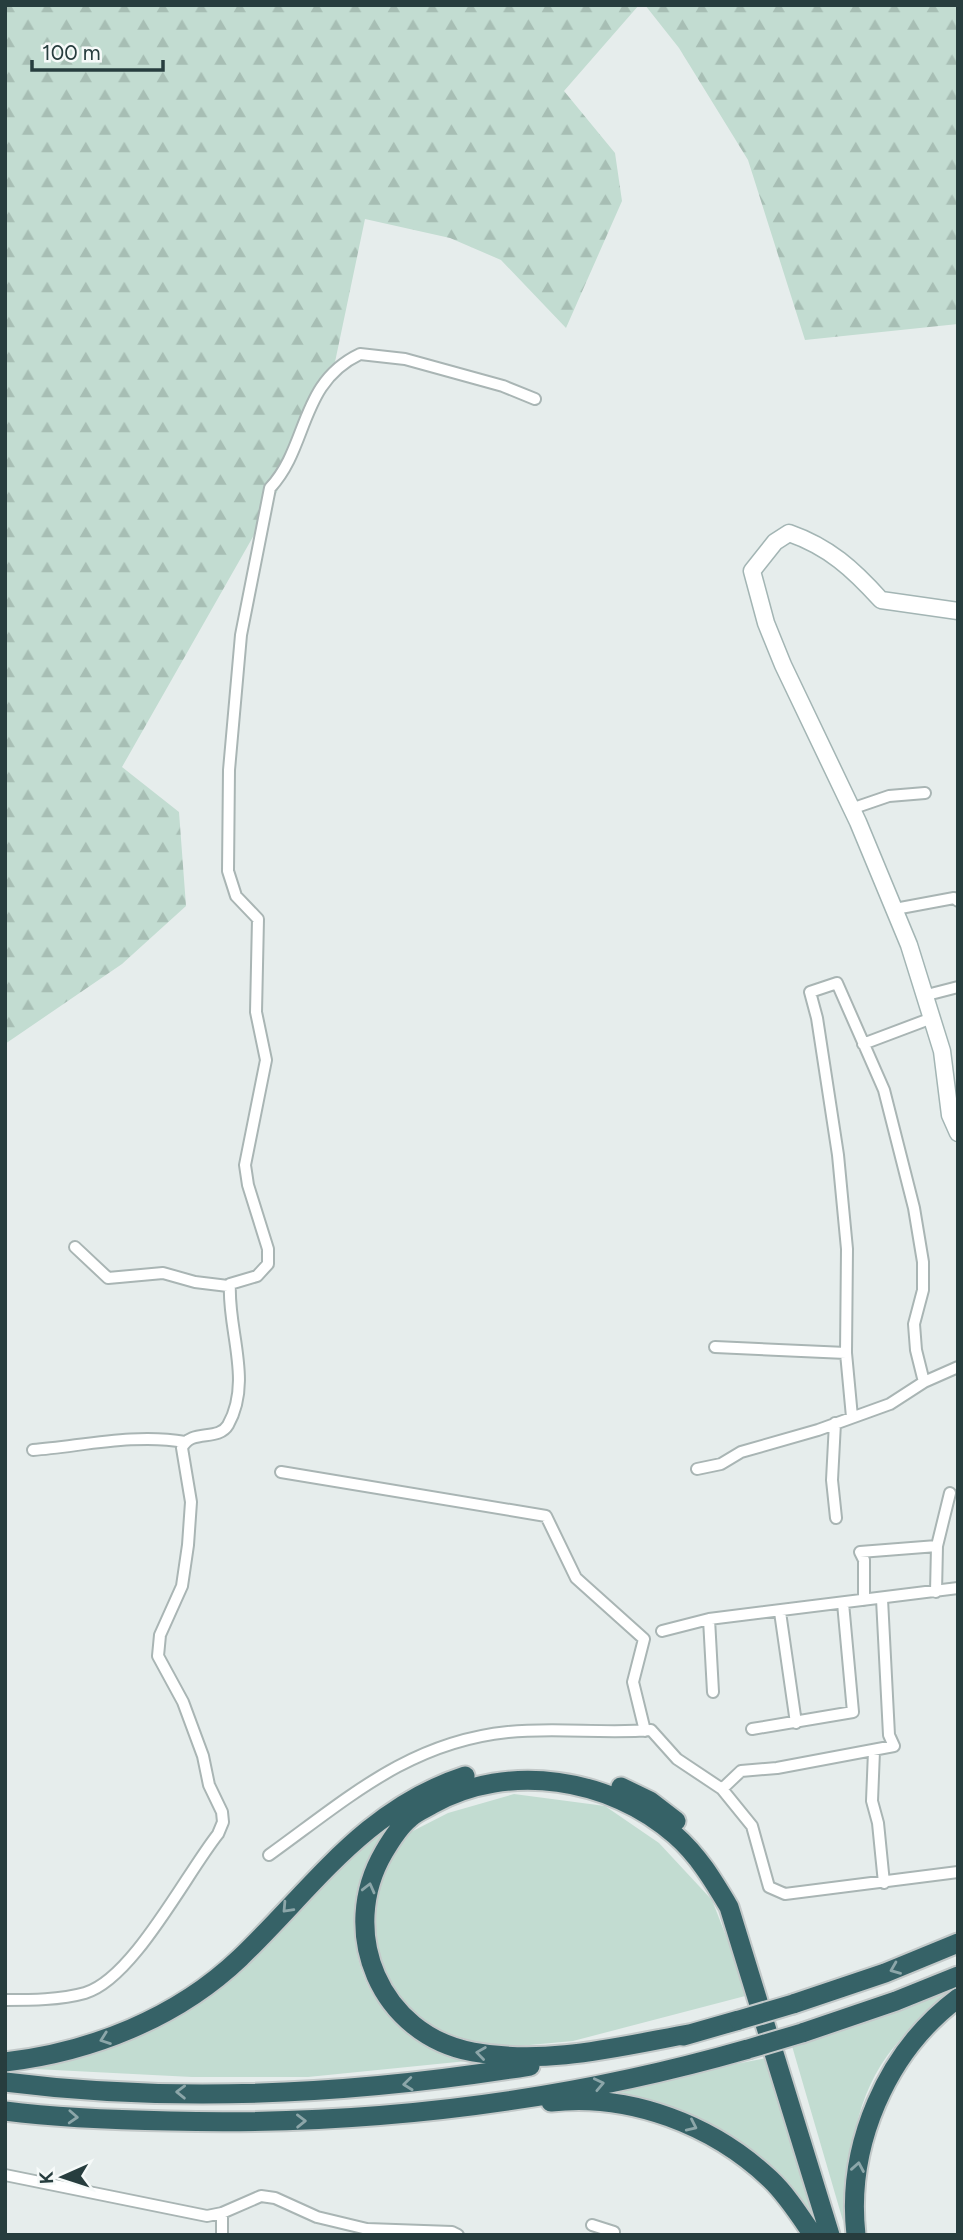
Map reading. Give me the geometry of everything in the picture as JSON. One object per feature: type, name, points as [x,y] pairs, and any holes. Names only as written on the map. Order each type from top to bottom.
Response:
[{"type":"highway","points":[[5,2062],[90,2045],[171,2009],[239,1958],[359,1835],[397,1807],[440,1785],[475,1773],[512,1767],[544,1767],[582,1774],[650,1801],[682,1825],[714,1861],[740,1903],[758,1949],[843,2235]]},
{"type":"highway","points":[[694,2033],[562,2056],[512,2057],[471,2052],[440,2043],[412,2026],[390,2005],[377,1982],[367,1954],[364,1924],[367,1895],[375,1868],[410,1817],[447,1796],[480,1785],[514,1780],[545,1781],[611,1796],[674,1834],[706,1867],[729,1907],[830,2235]]},
{"type":"highway","points":[[5,2081],[124,2090],[332,2091],[450,2079],[565,2061],[694,2033],[885,1973],[958,1943]]},
{"type":"highway","points":[[334,2121],[453,2109],[570,2090],[748,2049],[896,2001],[958,1976]]},
{"type":"highway","points":[[856,2235],[856,2178],[864,2136],[877,2100],[897,2062],[920,2032],[958,1998]]},
{"type":"highway","points":[[5,2111],[123,2120],[334,2121],[557,2101],[604,2103],[674,2118],[715,2137],[743,2155],[772,2180],[813,2235]]},
{"type":"street","points":[[75,1247],[108,1278],[163,1273],[195,1282],[228,1286],[265,1271],[269,1258],[248,1185],[246,1165],[265,1060],[256,1012],[258,919],[232,887],[227,828],[239,651],[270,488],[284,475],[303,422],[323,382],[360,354],[383,355],[503,386],[535,399]]},
{"type":"street","points":[[958,611],[881,600],[851,567],[818,543],[789,533],[775,542],[752,571],[766,623],[783,666],[895,909],[927,995],[943,1051],[958,1133]]},
{"type":"street","points":[[851,809],[889,796],[925,793]]},
{"type":"street","points":[[895,909],[954,898],[958,901]]},
{"type":"street","points":[[852,1416],[846,1353],[847,1249],[838,1154],[817,1018],[810,992],[837,983],[884,1090],[914,1208],[923,1262],[923,1290],[914,1324],[916,1350],[924,1382]]},
{"type":"street","points":[[927,995],[958,987]]},
{"type":"street","points":[[863,1044],[932,1018]]},
{"type":"street","points":[[33,1451],[166,1438],[185,1442],[222,1432],[233,1410],[239,1378],[230,1283]]},
{"type":"street","points":[[715,1347],[846,1353]]},
{"type":"street","points":[[697,1469],[721,1464],[741,1452],[890,1404],[924,1382],[958,1367]]},
{"type":"street","points":[[835,1423],[832,1479],[836,1518]]},
{"type":"street","points":[[5,2000],[86,1993],[100,1986],[126,1964],[218,1835],[223,1822],[222,1812],[209,1785],[203,1756],[183,1702],[158,1656],[160,1635],[182,1586],[186,1556],[191,1502],[183,1456],[185,1442]]},
{"type":"street","points":[[281,1472],[545,1516],[576,1578],[644,1639],[633,1682],[645,1731]]},
{"type":"street","points":[[936,1592],[937,1546],[950,1493]]},
{"type":"street","points":[[864,1600],[864,1560],[860,1552],[937,1546]]},
{"type":"street","points":[[662,1631],[709,1619],[843,1602],[882,1600],[958,1588]]},
{"type":"street","points":[[722,1789],[741,1771],[777,1768],[894,1746],[890,1735],[882,1600]]},
{"type":"street","points":[[752,1729],[853,1712],[843,1602]]},
{"type":"street","points":[[780,1612],[796,1723]]},
{"type":"street","points":[[709,1619],[713,1692]]},
{"type":"street","points":[[269,1854],[388,1769],[437,1748],[471,1738],[510,1732],[614,1734],[651,1730],[677,1759],[722,1789],[752,1826],[769,1886],[785,1894],[958,1872]]},
{"type":"street","points":[[874,1751],[872,1801],[878,1823],[884,1883]]},
{"type":"street","points":[[5,2175],[207,2216],[222,2214],[261,2196],[275,2198],[317,2217],[367,2229],[452,2232],[458,2235]]},
{"type":"street","points":[[222,2214],[222,2235]]},
{"type":"street","points":[[592,2226],[614,2232],[613,2235]]},
{"type":"green space","points":[[5,5],[639,5],[564,91],[615,153],[622,201],[566,328],[501,260],[450,238],[365,219],[335,362],[271,505],[122,767],[179,812],[186,906],[122,964],[5,1044]]},
{"type":"green space","points":[[645,5],[958,5],[958,324],[805,340],[748,160],[679,48]]},
{"type":"green space","points":[[514,1794],[605,1806],[659,1843],[712,1900],[749,1995],[573,2041],[496,2048],[452,2039],[419,2017],[397,1996],[380,1969],[372,1897],[405,1835],[448,1813]]},
{"type":"green space","points":[[418,1804],[384,1837],[368,1862],[360,1884],[356,1908],[358,1955],[365,1978],[376,1998],[391,2016],[421,2037],[477,2060],[308,2077],[192,2077],[15,2068],[144,2030],[359,1848]]},
{"type":"green space","points":[[955,1985],[903,2037],[875,2075],[859,2114],[854,2135],[843,2221],[792,2046]]},
{"type":"green space","points":[[767,2058],[822,2235],[736,2141],[688,2113],[602,2090]]}]
